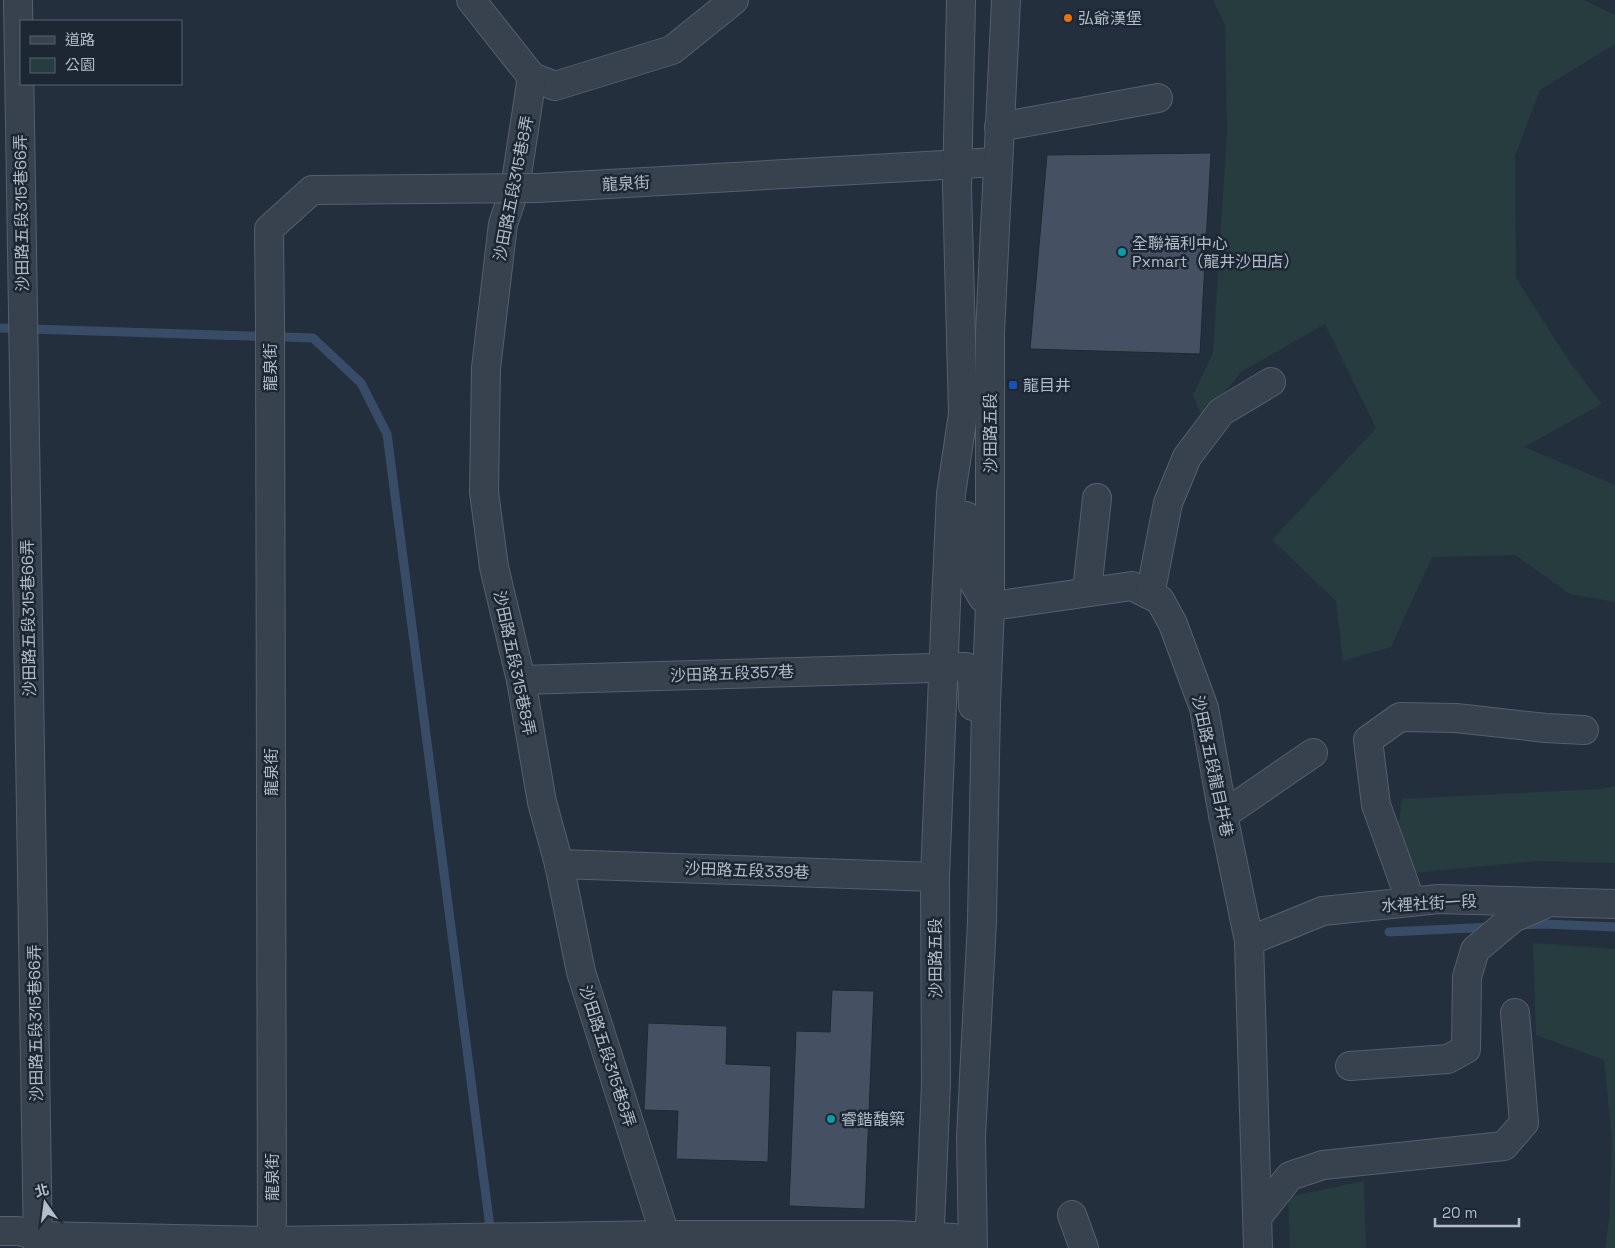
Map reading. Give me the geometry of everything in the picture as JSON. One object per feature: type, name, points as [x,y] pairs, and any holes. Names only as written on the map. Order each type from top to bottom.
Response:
[{"type":"street","name":"沙田路五段315巷66弄","points":[[18,0],[38,1242]]},
{"type":"street","points":[[471,0],[532,77],[555,86],[672,50],[734,0]]},
{"type":"street","name":"沙田路五段","points":[[920,1244],[936,1084],[935,877],[951,494],[963,414],[957,165],[961,0]]},
{"type":"street","name":"沙田路五段","points":[[973,1248],[971,1148],[984,866],[1003,602],[990,333],[1006,0]]},
{"type":"street","name":"沙田路五段315巷8弄","points":[[532,77],[515,188],[503,224],[486,368],[484,492],[494,568],[521,680],[542,802],[559,864],[582,972],[665,1235]]},
{"type":"street","points":[[999,127],[1158,98]]},
{"type":"street","name":"龍泉街","points":[[272,1245],[270,229],[312,190],[538,188],[997,162]]},
{"type":"street","points":[[1150,595],[1168,503],[1187,456],[1221,412],[1271,382]]},
{"type":"street","points":[[963,414],[966,545],[970,576],[983,598],[1003,602]]},
{"type":"street","points":[[1087,591],[1097,498]]},
{"type":"street","name":"沙田路五段龍目井巷","points":[[1003,602],[1132,586],[1160,600],[1173,624],[1204,708],[1223,815],[1249,941],[1258,1248]]},
{"type":"street","name":"沙田路五段","points":[[943,668],[966,667],[972,676],[972,796],[976,842],[984,866]]},
{"type":"street","name":"沙田路五段357巷","points":[[521,680],[943,668]]},
{"type":"street","points":[[1411,902],[1376,805],[1368,740],[1400,717],[1456,718],[1546,728],[1584,730]]},
{"type":"street","points":[[1223,815],[1313,753]]},
{"type":"street","name":"沙田路五段339巷","points":[[559,864],[935,877]]},
{"type":"street","name":"水裡社街一段","points":[[1249,941],[1323,911],[1439,899],[1615,904]]},
{"type":"street","points":[[1350,1066],[1448,1059],[1466,1049],[1467,977],[1475,950],[1513,918],[1551,902]]},
{"type":"street","points":[[1258,1216],[1290,1176],[1324,1165],[1504,1146],[1524,1123],[1515,1013]]},
{"type":"street","points":[[971,1148],[980,1180],[990,1248]]},
{"type":"street","points":[[1072,1215],[1084,1248]]},
{"type":"street","points":[[0,1231],[18,1231],[38,1242],[272,1245],[478,1238],[665,1235],[920,1244],[954,1238],[958,1248]]},
{"type":"green space","points":[[1213,0],[1584,0],[1615,15],[1615,44],[1540,90],[1515,156],[1516,278],[1569,361],[1602,404],[1524,447],[1615,485],[1615,602],[1570,594],[1515,555],[1432,557],[1391,647],[1343,661],[1336,601],[1272,540],[1376,428],[1325,324],[1241,372],[1203,419],[1193,395],[1213,353],[1227,132],[1225,25]]},
{"type":"green space","points":[[1615,786],[1615,863],[1536,861],[1412,873],[1396,840],[1402,799],[1601,789]]},
{"type":"green space","points":[[1533,943],[1615,949],[1615,1248],[1605,1248],[1609,1220],[1612,1140],[1604,1060],[1536,1035]]},
{"type":"green space","points":[[1364,1181],[1366,1248],[1290,1248],[1288,1197]]},
{"type":"building","name":"全聯福利中心 Pxmart（龍井沙田店）","points":[[1211,153],[1200,354],[1030,349],[1047,155]]},
{"type":"building","name":"睿鍇馥築","points":[[832,990],[874,991],[865,1209],[789,1206],[796,1031],[830,1032]]},
{"type":"building","points":[[648,1023],[727,1026],[726,1064],[771,1066],[768,1162],[676,1159],[678,1111],[644,1110]]},
{"type":"waterway","points":[[0,328],[313,338],[361,383],[387,434],[491,1235]]},
{"type":"waterway","points":[[1520,925],[1545,924],[1615,927]]},
{"type":"waterway","points":[[1389,932],[1492,927]]},
{"type":"place","name":"弘爺漢堡","points":[[1068,18]]},
{"type":"place","name":"全聯福利中心 Pxmart（龍井沙田店）","points":[[1122,252]]},
{"type":"place","name":"龍目井","points":[[1013,385]]},
{"type":"place","name":"睿鍇馥築","points":[[831,1119]]}]
